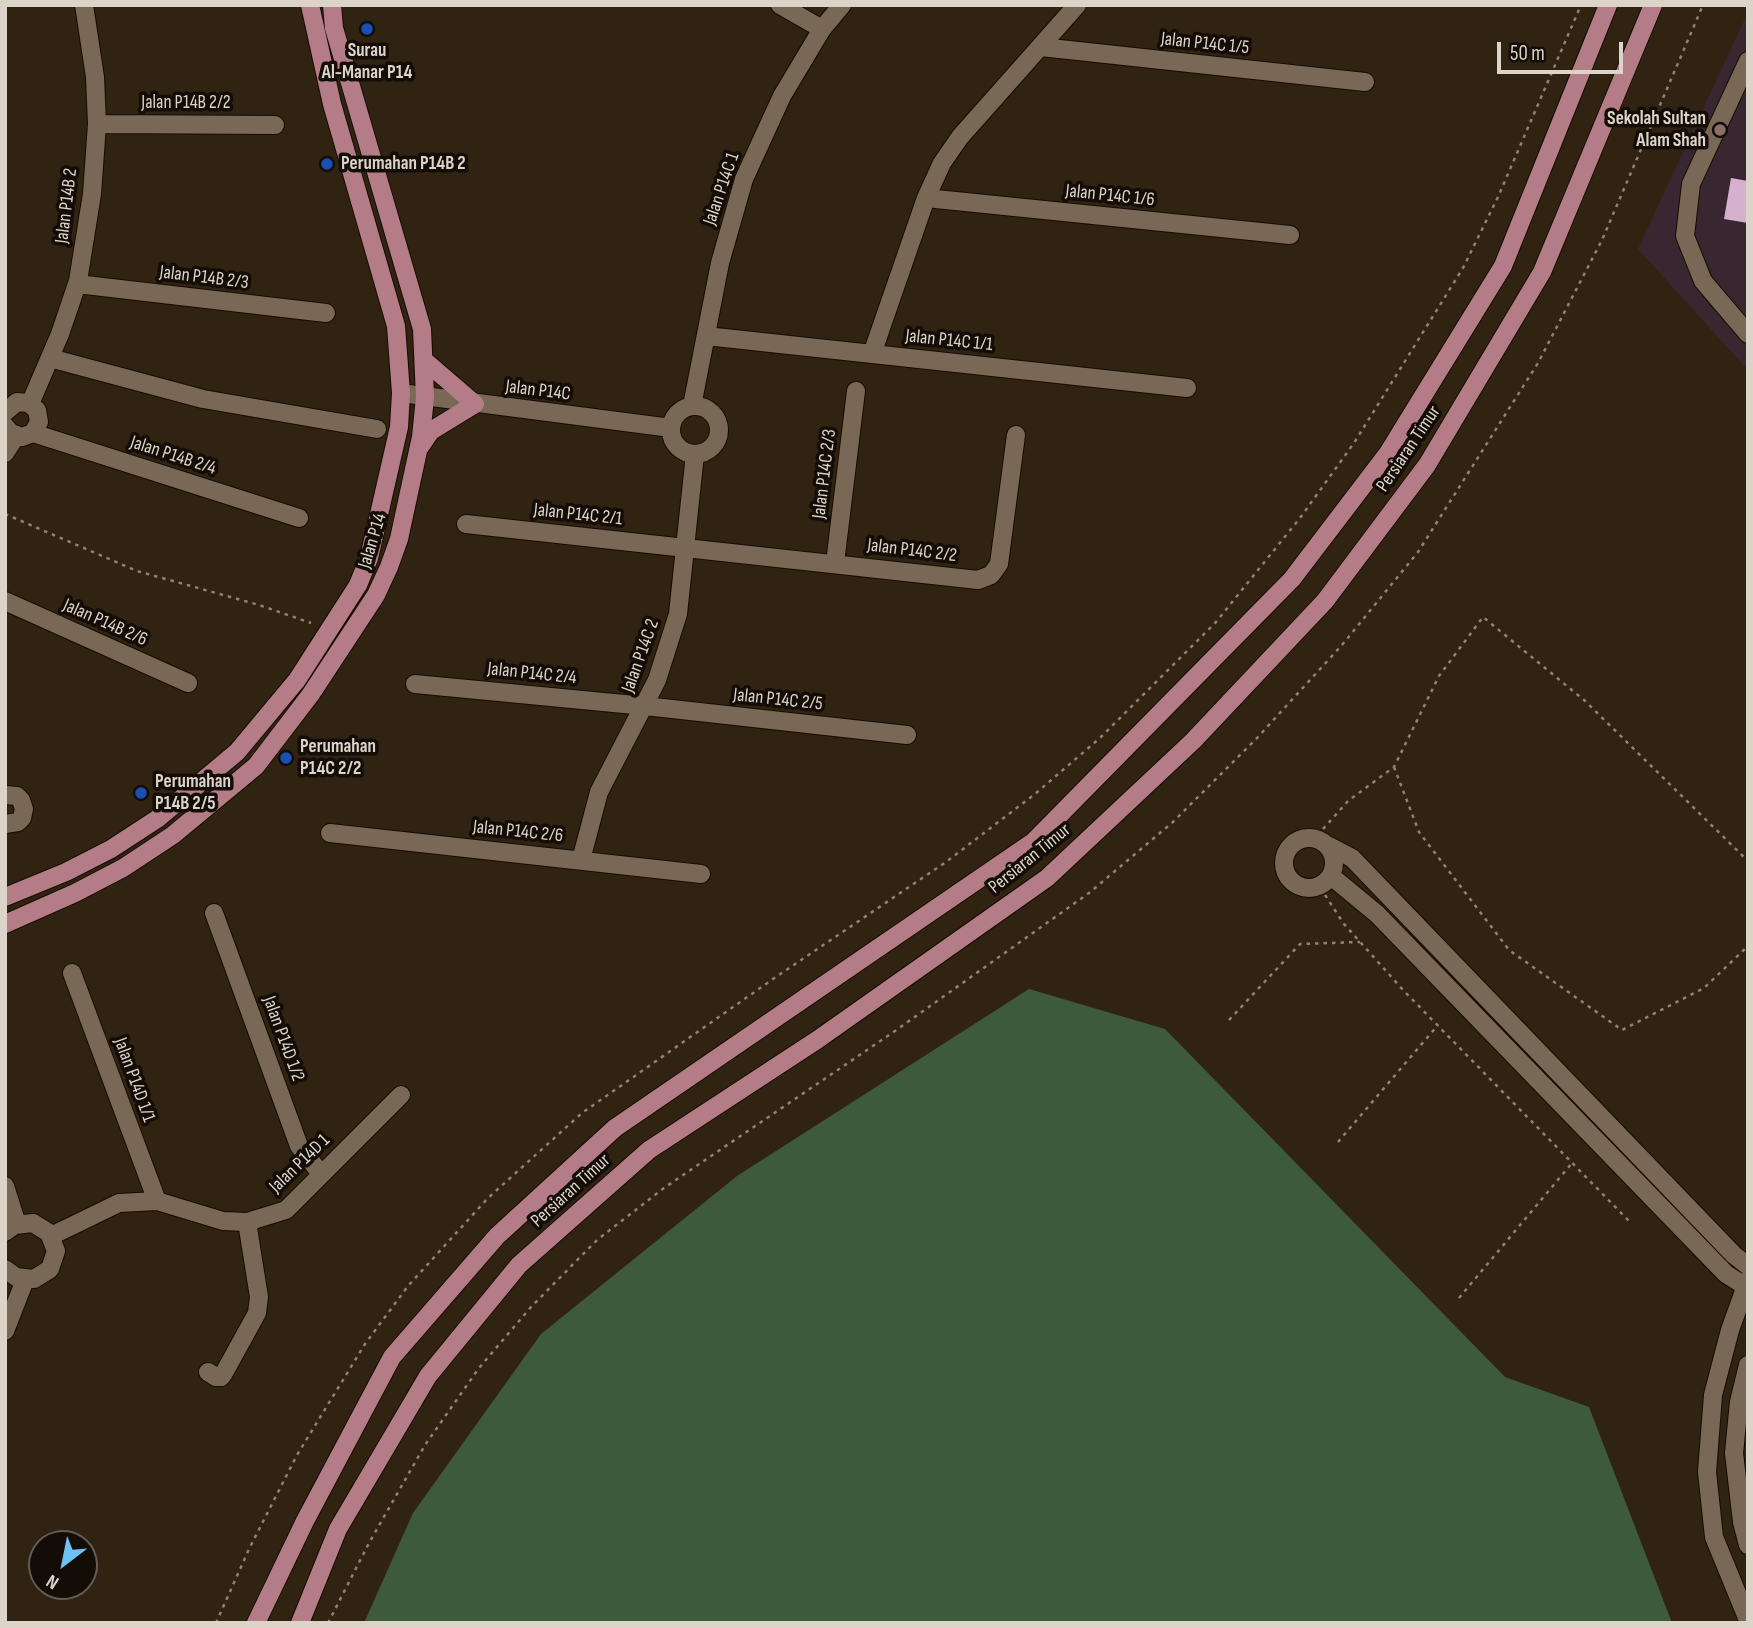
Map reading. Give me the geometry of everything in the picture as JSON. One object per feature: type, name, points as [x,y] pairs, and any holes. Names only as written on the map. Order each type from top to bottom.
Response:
[{"type":"main road","name":"Jalan P14","points":[[5,897],[77,867],[110,849],[157,819],[237,752],[297,680],[358,585],[369,558],[399,427],[401,393],[396,326],[332,104],[310,5]]},
{"type":"main road","name":"Jalan P14","points":[[5,924],[75,893],[123,867],[173,835],[256,766],[311,694],[376,595],[389,568],[399,539],[421,437],[425,397],[422,329],[334,28],[332,5]]},
{"type":"main road","name":"Persiaran Timur","points":[[256,1623],[305,1521],[392,1357],[498,1236],[615,1128],[1033,842],[1292,579],[1388,453],[1503,266],[1608,5]]},
{"type":"main road","name":"Persiaran Timur","points":[[300,1623],[338,1529],[428,1376],[519,1265],[649,1150],[817,1040],[1047,878],[1193,741],[1325,601],[1427,465],[1542,271],[1653,5]]},
{"type":"main road","points":[[416,452],[431,430],[474,404],[425,361]]},
{"type":"street","name":"Jalan P14B 2","points":[[18,432],[39,422],[37,410],[30,404],[77,284],[92,194],[97,124],[95,76],[84,5]]},
{"type":"street","points":[[780,5],[822,29]]},
{"type":"street","name":"Jalan P14C 1","points":[[692,406],[720,263],[744,179],[782,96],[822,29],[842,5]]},
{"type":"street","points":[[872,354],[926,198],[942,163],[960,137],[1077,5]]},
{"type":"street","name":"Jalan P14C 1/5","points":[[1041,47],[1365,82]]},
{"type":"street","points":[[1748,61],[1691,184],[1685,236],[1703,281],[1748,334]]},
{"type":"street","name":"Jalan P14B 2/2","points":[[97,124],[275,125]]},
{"type":"street","name":"Jalan P14C 1/6","points":[[926,198],[1290,236]]},
{"type":"street","name":"Jalan P14B 2/3","points":[[77,284],[327,313]]},
{"type":"street","name":"Jalan P14C 1/1","points":[[706,336],[1187,388]]},
{"type":"street","points":[[50,358],[203,399],[377,429]]},
{"type":"street","name":"Jalan P14C 2/3","points":[[835,563],[856,391]]},
{"type":"street","name":"Jalan P14C","points":[[401,393],[671,428]]},
{"type":"street","points":[[5,412],[17,402],[30,404]]},
{"type":"street","points":[[692,406],[708,410],[718,421],[719,429],[715,444],[703,453],[695,454],[680,449],[672,436],[671,428],[677,413],[692,406]]},
{"type":"street","points":[[5,453],[18,432]]},
{"type":"street","name":"Jalan P14B 2/4","points":[[18,432],[299,519]]},
{"type":"street","name":"Jalan P14C 2/2","points":[[685,548],[978,580],[991,575],[999,564],[1016,435]]},
{"type":"street","name":"Jalan P14C 2","points":[[581,860],[599,792],[657,680],[678,614],[695,454]]},
{"type":"street","name":"Jalan P14C 2/1","points":[[466,524],[685,548]]},
{"type":"street","name":"Jalan P14B 2/6","points":[[5,601],[188,683]]},
{"type":"street","name":"Jalan P14C 2/4","points":[[415,684],[645,706]]},
{"type":"street","name":"Jalan P14C 2/5","points":[[645,706],[907,735]]},
{"type":"street","points":[[5,795],[17,796],[24,809],[22,818],[5,824]]},
{"type":"street","name":"Jalan P14C 2/6","points":[[330,833],[701,874]]},
{"type":"street","points":[[1748,1266],[1734,1255],[1352,858],[1322,842],[1299,839],[1287,849],[1284,864],[1290,879],[1303,887],[1325,881],[1377,914],[1726,1274],[1747,1285],[1730,1330],[1713,1395],[1707,1472],[1714,1537],[1748,1620]]},
{"type":"street","points":[[1322,842],[1335,861],[1325,881]]},
{"type":"street","name":"Jalan P14D 1/2","points":[[214,913],[299,1146],[321,1174]]},
{"type":"street","name":"Jalan P14D 1/1","points":[[72,973],[157,1201]]},
{"type":"street","name":"Jalan P14D 1","points":[[51,1236],[119,1203],[157,1201],[223,1221],[247,1222],[286,1210],[401,1094]]},
{"type":"street","points":[[5,1186],[11,1228],[33,1223],[42,1227],[51,1236],[56,1251],[50,1269],[34,1279],[16,1277],[5,1269]]},
{"type":"street","points":[[208,1372],[216,1377],[225,1373],[257,1313],[259,1297],[247,1222]]},
{"type":"street","points":[[5,1331],[25,1280]]},
{"type":"street","points":[[1748,1365],[1739,1402],[1734,1453],[1742,1522],[1748,1545]]},
{"type":"path","points":[[216,1623],[249,1549],[297,1455],[365,1344],[408,1286],[488,1198],[582,1113],[946,862],[1035,794],[1100,738],[1216,622],[1300,518],[1354,443],[1463,268],[1498,197],[1581,5]]},
{"type":"path","points":[[5,514],[137,571],[308,621]]},
{"type":"path","points":[[1322,842],[1348,802],[1394,767],[1439,676],[1483,617],[1584,700],[1748,862]]},
{"type":"path","points":[[1394,767],[1419,832],[1509,950],[1622,1030],[1704,988],[1748,946]]},
{"type":"path","points":[[1325,881],[1344,924],[1360,942],[1630,1222]]},
{"type":"path","points":[[1229,1020],[1300,944],[1360,942]]},
{"type":"path","points":[[1338,1142],[1438,1025]]},
{"type":"path","points":[[1459,1298],[1572,1163]]},
{"type":"shaded area","name":"Sekolah Sultan Alam Shah","points":[[1748,12],[1748,370],[1638,249]]},
{"type":"green space","points":[[1029,989],[1165,1029],[1505,1377],[1589,1407],[1672,1623],[364,1623],[413,1513],[541,1334],[737,1176]]},
{"type":"building","points":[[1731,178],[1748,181],[1748,223],[1724,219]]},
{"type":"place","name":"Surau Al-Manar P14","points":[[367,29]]},
{"type":"place","name":"Sekolah Sultan Alam Shah","points":[[1720,130]]},
{"type":"place","name":"Perumahan P14B 2","points":[[327,164]]},
{"type":"place","name":"Perumahan P14C 2/2","points":[[286,758]]},
{"type":"place","name":"Perumahan P14B 2/5","points":[[141,793]]}]
